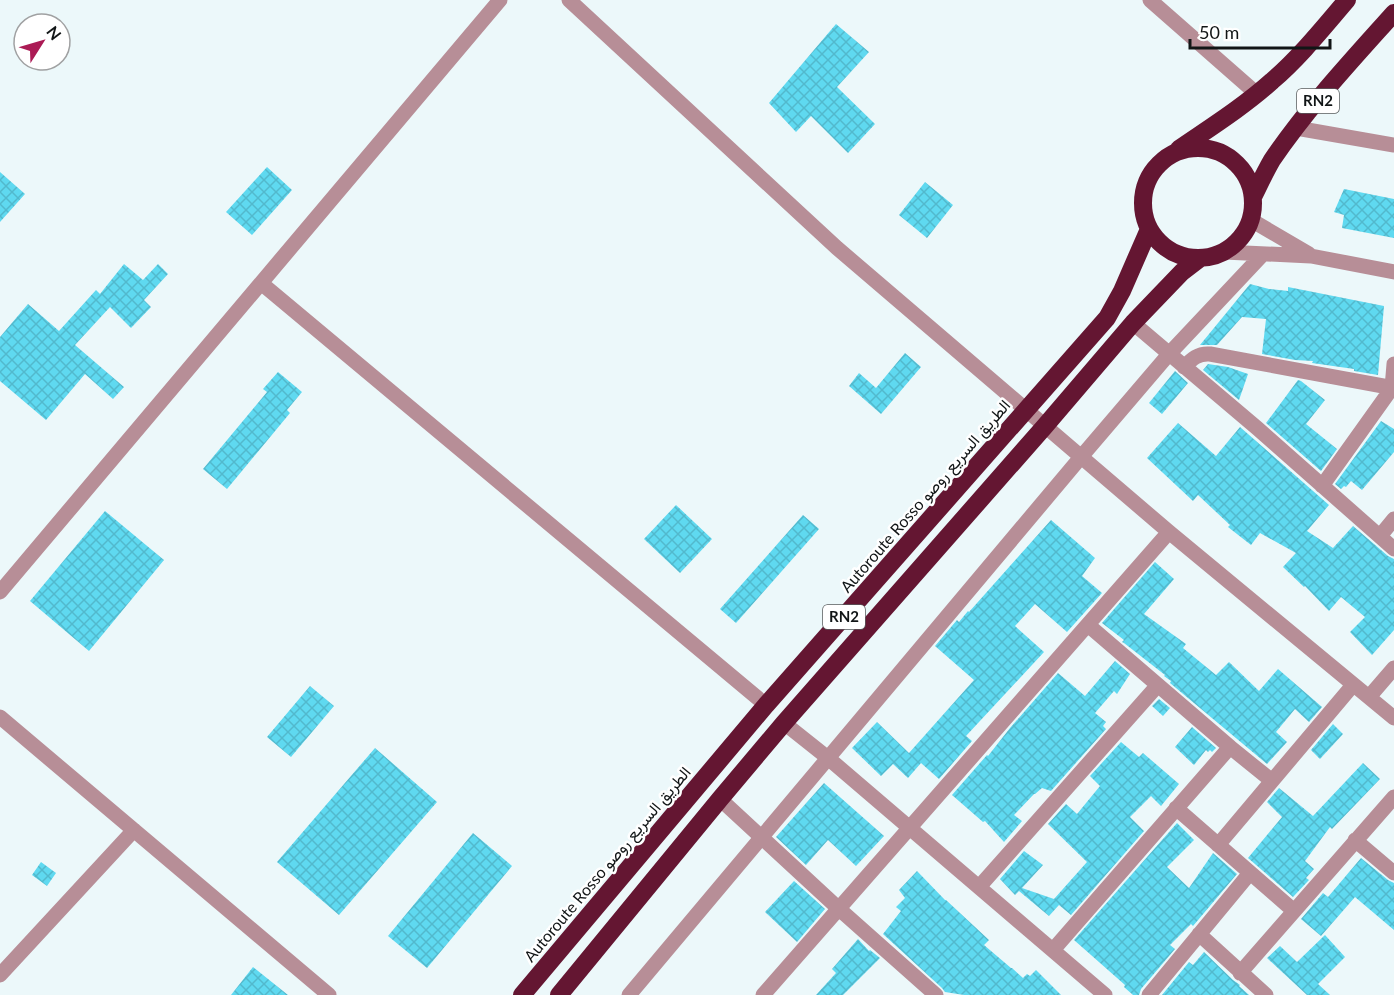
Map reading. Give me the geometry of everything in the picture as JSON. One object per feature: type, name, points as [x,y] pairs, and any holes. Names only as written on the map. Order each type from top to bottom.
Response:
[{"type":"highway","name":"RN2","points":[[1175,153],[1257,94],[1299,56],[1347,0]]},
{"type":"highway","name":"RN2","points":[[1253,197],[1271,162],[1296,128],[1394,13]]},
{"type":"highway","points":[[1192,148],[1218,152],[1233,160],[1249,181],[1253,197],[1251,220],[1238,242],[1224,252],[1208,258],[1179,255],[1170,251],[1149,229],[1143,200],[1147,180],[1159,164],[1175,153],[1192,148]]},
{"type":"highway","name":"Autoroute Rosso الطريق السريع روصو","points":[[522,995],[766,705],[1107,318],[1122,291],[1149,229]]},
{"type":"highway","name":"RN2","points":[[559,995],[784,723],[1133,323],[1182,272],[1199,258]]},
{"type":"street","points":[[0,592],[500,0]]},
{"type":"street","points":[[569,0],[837,248],[1169,532],[1394,718]]},
{"type":"street","points":[[1150,0],[1257,94]]},
{"type":"street","points":[[1296,128],[1394,145]]},
{"type":"street","points":[[1251,220],[1311,256]]},
{"type":"street","points":[[1224,252],[1311,256],[1394,272]]},
{"type":"street","points":[[629,995],[1169,354],[1263,254]]},
{"type":"street","points":[[261,283],[766,705]]},
{"type":"street","points":[[1133,323],[1394,549]]},
{"type":"street","points":[[1184,367],[1197,355],[1203,353],[1393,388]]},
{"type":"street","points":[[1322,486],[1393,388],[1394,364]]},
{"type":"street","points":[[1380,536],[1394,519]]},
{"type":"street","points":[[763,995],[1169,532]]},
{"type":"street","points":[[1088,625],[1230,747],[1272,780]]},
{"type":"street","points":[[1369,697],[1394,668]]},
{"type":"street","points":[[980,887],[1158,685]]},
{"type":"street","points":[[1218,845],[1353,685]]},
{"type":"street","points":[[0,717],[329,995]]},
{"type":"street","points":[[784,723],[1053,950],[1095,992]]},
{"type":"street","points":[[1053,950],[1230,747]]},
{"type":"street","points":[[1240,973],[1394,796]]},
{"type":"street","points":[[720,799],[936,995]]},
{"type":"street","points":[[1176,808],[1294,911]]},
{"type":"street","points":[[0,975],[134,830]]},
{"type":"street","points":[[1355,840],[1394,873]]},
{"type":"street","points":[[1149,995],[1250,873]]},
{"type":"street","points":[[1199,934],[1266,995]]},
{"type":"building","points":[[836,24],[869,52],[837,87],[875,124],[848,153],[811,116],[796,132],[769,103]]},
{"type":"building","points":[[267,167],[292,190],[252,235],[226,212]]},
{"type":"building","points":[[0,172],[25,194],[0,222]]},
{"type":"building","points":[[925,182],[953,205],[927,238],[899,215]]},
{"type":"building","points":[[1344,189],[1394,199],[1394,238],[1342,228],[1344,215],[1334,212]]},
{"type":"building","points":[[124,264],[143,280],[158,264],[168,274],[144,300],[151,307],[131,328],[110,307],[75,345],[124,387],[113,399],[85,374],[46,420],[0,381],[0,337],[28,304],[59,331],[96,290],[100,294]]},
{"type":"building","points":[[1250,284],[1288,291],[1288,287],[1384,306],[1378,375],[1312,363],[1313,361],[1262,354],[1266,319],[1242,317],[1217,345],[1200,345]]},
{"type":"building","points":[[905,353],[921,367],[881,414],[849,386],[859,373],[876,388]]},
{"type":"building","points":[[1208,364],[1228,367],[1248,374],[1239,400],[1203,370]]},
{"type":"building","points":[[1175,371],[1188,383],[1162,414],[1149,403]]},
{"type":"building","points":[[278,372],[302,392],[287,410],[290,413],[227,489],[203,469],[267,392],[263,389]]},
{"type":"building","points":[[1298,380],[1325,400],[1306,424],[1337,449],[1321,471],[1266,423]]},
{"type":"building","points":[[1381,421],[1394,429],[1394,452],[1362,490],[1351,481],[1341,489],[1335,484]]},
{"type":"building","points":[[1178,423],[1216,456],[1240,427],[1329,505],[1307,531],[1333,548],[1353,526],[1394,559],[1394,630],[1372,655],[1350,632],[1365,617],[1341,597],[1329,611],[1283,567],[1296,553],[1260,533],[1251,545],[1228,527],[1230,525],[1198,495],[1193,501],[1147,458]]},
{"type":"building","points":[[676,505],[712,539],[680,573],[644,539]]},
{"type":"building","points":[[105,511],[164,560],[89,651],[30,601]]},
{"type":"building","points":[[803,515],[819,529],[736,623],[720,609]]},
{"type":"building","points":[[1051,520],[1095,558],[1082,576],[1102,593],[1067,632],[1035,604],[1015,626],[1044,652],[966,736],[972,741],[939,779],[921,763],[908,778],[893,764],[881,776],[852,748],[877,722],[909,753],[974,680],[935,646],[957,620],[959,622],[969,612]]},
{"type":"building","points":[[1155,562],[1174,579],[1144,614],[1186,644],[1183,648],[1216,675],[1229,662],[1259,691],[1278,669],[1322,707],[1309,722],[1295,709],[1276,732],[1287,742],[1267,764],[1102,623]]},
{"type":"building","points":[[1115,661],[1130,674],[1117,694],[1114,691],[1095,713],[1106,722],[1103,726],[1106,729],[1051,791],[1042,788],[1014,815],[1022,821],[1004,842],[985,821],[983,822],[952,795],[1058,673],[1085,696]]},
{"type":"building","points":[[310,686],[334,706],[291,757],[267,737]]},
{"type":"building","points":[[1159,699],[1170,708],[1163,716],[1152,706]]},
{"type":"building","points":[[1333,724],[1343,734],[1320,759],[1311,750]]},
{"type":"building","points":[[1192,727],[1216,748],[1212,752],[1206,750],[1194,765],[1175,747]]},
{"type":"building","points":[[1121,742],[1139,757],[1143,753],[1179,784],[1161,806],[1151,796],[1130,817],[1144,831],[1071,915],[1059,905],[1049,916],[1019,891],[1015,895],[1000,879],[1024,851],[1043,865],[1022,888],[1054,899],[1087,862],[1048,824],[1066,804],[1077,814],[1100,786],[1090,776]]},
{"type":"building","points":[[375,748],[437,802],[339,915],[277,862]]},
{"type":"building","points":[[1363,763],[1380,779],[1332,829],[1330,827],[1305,861],[1314,869],[1306,878],[1309,880],[1293,897],[1248,858],[1282,817],[1267,802],[1279,788],[1313,816]]},
{"type":"building","points":[[824,783],[884,836],[856,866],[828,840],[806,865],[776,837]]},
{"type":"building","points":[[1177,823],[1194,840],[1167,867],[1189,888],[1213,853],[1237,874],[1193,926],[1191,924],[1170,945],[1175,949],[1141,989],[1139,995],[1133,995],[1124,987],[1125,985],[1074,940]]},
{"type":"building","points":[[473,833],[512,866],[427,968],[388,936]]},
{"type":"building","points":[[1361,858],[1394,883],[1394,930],[1355,897],[1321,936],[1301,919],[1323,893],[1328,897]]},
{"type":"building","points":[[41,862],[56,873],[47,886],[32,875]]},
{"type":"building","points":[[917,871],[989,940],[984,945],[1023,978],[1027,974],[1030,976],[1036,970],[1061,995],[964,995],[945,992],[883,934],[901,911],[896,907],[905,898],[899,890]]},
{"type":"building","points":[[794,881],[825,909],[797,942],[765,912]]},
{"type":"building","points":[[1325,935],[1345,957],[1318,984],[1330,995],[1307,995],[1267,958],[1280,946],[1297,962]]},
{"type":"building","points":[[858,939],[869,951],[880,958],[843,995],[816,995],[836,973],[832,969]]},
{"type":"building","points":[[1204,952],[1249,995],[1162,995],[1189,962],[1193,965]]},
{"type":"building","points":[[253,967],[288,995],[231,995]]}]
